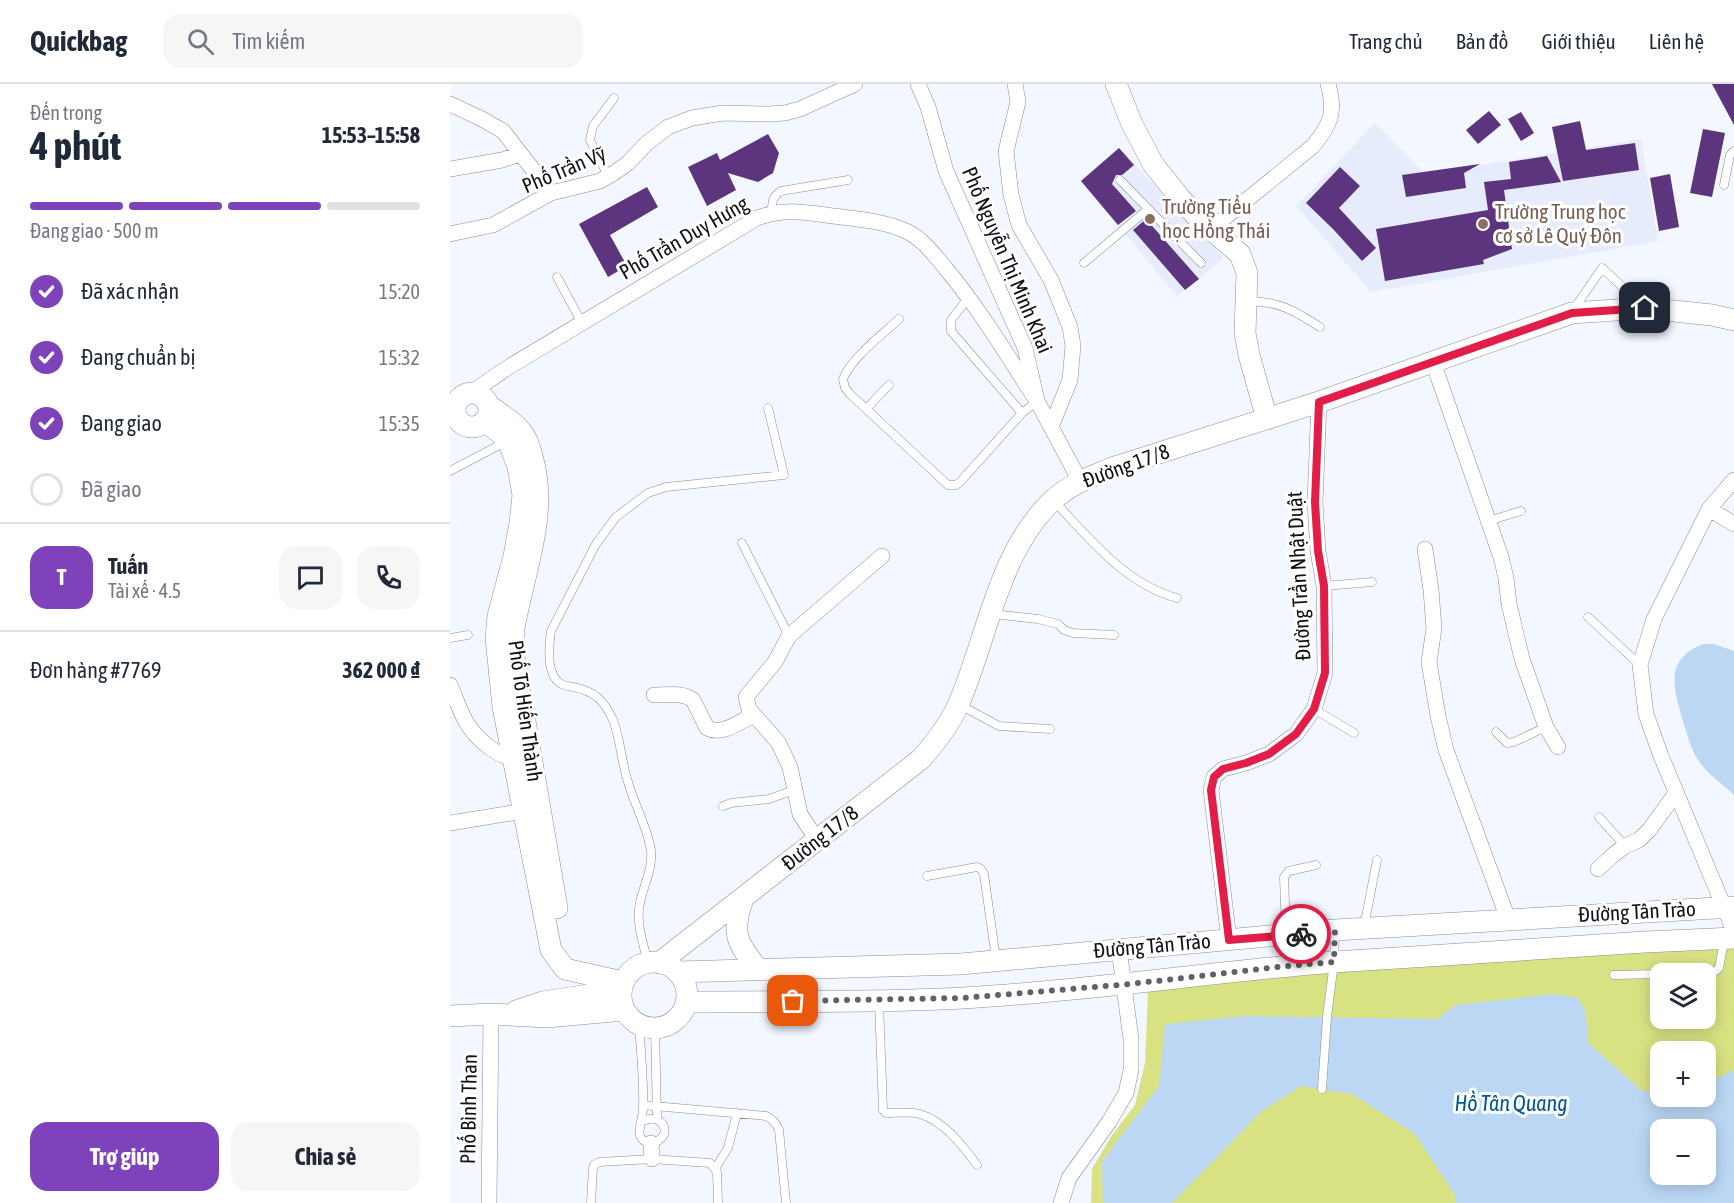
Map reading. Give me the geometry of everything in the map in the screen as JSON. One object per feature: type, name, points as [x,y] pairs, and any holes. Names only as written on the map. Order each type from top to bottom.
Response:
[{"type":"street","name":"Phố Trần Vỹ","points":[[450,234],[493,225],[504,221],[551,193],[600,180],[628,163],[646,144],[668,127],[692,118],[723,113],[785,113],[800,109],[855,84]]},
{"type":"street","name":"Phố Nguyễn Thị Minh Khai","points":[[918,84],[928,107],[946,171],[1025,348],[1037,401],[1080,481]]},
{"type":"street","points":[[1015,84],[1018,102],[1006,151],[1011,195],[1018,225],[1051,280],[1070,327],[1073,346],[1070,380],[1051,427]]},
{"type":"street","points":[[1116,84],[1132,124],[1153,164],[1180,198],[1206,225],[1240,254],[1247,273],[1245,333],[1267,419]]},
{"type":"street","points":[[1206,225],[1313,146],[1325,131],[1331,117],[1332,99],[1328,84]]},
{"type":"street","points":[[450,104],[503,131],[551,193]]},
{"type":"street","points":[[450,169],[502,160],[520,154]]},
{"type":"street","name":"Phố Trần Duy Hưng","points":[[481,407],[507,368],[757,218],[772,212],[791,211],[892,225],[910,233],[934,253],[969,297],[1037,401]]},
{"type":"street","name":"Đường 17/8","points":[[662,966],[921,759],[941,736],[959,704],[1014,553],[1035,521],[1053,500],[1080,481],[1112,468],[1319,402],[1572,313],[1645,308],[1712,315],[1734,320]]},
{"type":"street","points":[[1432,362],[1501,557],[1514,631],[1522,659],[1546,727],[1558,747]]},
{"type":"street","points":[[481,407],[475,426],[464,425],[454,413],[459,400],[481,407],[508,440]]},
{"type":"street","name":"Đường Trần Nhật Duật","points":[[1229,940],[1211,790],[1214,777],[1223,769],[1269,754],[1296,734],[1314,709],[1325,673],[1324,586],[1318,551],[1315,502],[1319,402]]},
{"type":"street","name":"Phố Tô Hiến Thành","points":[[481,407],[510,420],[520,430],[528,442],[537,473],[538,513],[532,551],[514,628],[513,651],[524,811],[551,950],[562,965]]},
{"type":"street","name":"Phố Tô Hiến Thành","points":[[508,440],[518,467],[523,495],[514,556],[498,616],[496,638],[503,707],[522,759],[564,947],[562,965]]},
{"type":"street","points":[[1731,936],[1729,907],[1676,793],[1646,714],[1640,665],[1654,619],[1709,509],[1734,480]]},
{"type":"street","points":[[1709,509],[1734,524]]},
{"type":"street","points":[[1425,549],[1434,628],[1429,662],[1438,716],[1446,750],[1508,919]]},
{"type":"street","points":[[817,840],[800,814],[790,767],[778,742],[754,715],[746,703],[746,697],[775,662],[789,636],[882,556]]},
{"type":"street","points":[[450,685],[468,725],[483,743],[497,752],[522,759]]},
{"type":"street","points":[[654,695],[689,697],[693,700],[707,728],[711,730],[724,729],[754,715]]},
{"type":"street","points":[[1598,870],[1624,846],[1638,840],[1650,829],[1676,793]]},
{"type":"street","points":[[450,823],[524,811]]},
{"type":"street","points":[[743,899],[737,916],[736,932],[745,954],[759,969]]},
{"type":"street","name":"Đường Tân Trào","points":[[662,966],[759,969],[961,964],[1335,930],[1729,907]]},
{"type":"street","name":"Đường Tân Trào","points":[[686,1002],[963,998],[1334,962],[1731,936]]},
{"type":"street","points":[[1061,1203],[1069,1179],[1109,1122],[1126,1093],[1131,1070],[1131,1039],[1119,949]]},
{"type":"street","points":[[562,965],[566,969],[623,994]]},
{"type":"street","points":[[638,966],[662,966],[683,981],[687,991],[686,1002],[682,1012],[666,1026],[647,1027],[630,1019],[623,994],[629,973],[638,966]]},
{"type":"street","points":[[450,1016],[498,1015],[543,1002],[623,994]]},
{"type":"street","name":"Phố Bình Than","points":[[489,1203],[498,1015]]},
{"type":"street","points":[[651,1143],[652,1159]]},
{"type":"lane","points":[[608,176],[590,140],[594,126],[614,98]]},
{"type":"lane","points":[[1724,185],[1730,155],[1734,151]]},
{"type":"lane","points":[[772,212],[772,201],[781,191],[848,180]]},
{"type":"lane","points":[[1120,180],[1201,263]]},
{"type":"lane","points":[[1084,263],[1148,209]]},
{"type":"lane","points":[[1178,240],[1206,225]]},
{"type":"lane","points":[[1572,313],[1602,268],[1645,308]]},
{"type":"lane","points":[[557,277],[582,323]]},
{"type":"lane","points":[[969,297],[951,320],[951,331],[1022,413]]},
{"type":"lane","points":[[1246,301],[1279,304],[1320,327]]},
{"type":"lane","points":[[899,319],[846,372],[843,379],[845,388],[948,485],[956,485],[960,482],[1022,413],[1037,401]]},
{"type":"lane","points":[[866,409],[889,385]]},
{"type":"lane","points":[[662,966],[640,929],[639,909],[650,871],[651,850],[627,780],[619,736],[610,713],[594,693],[562,685],[557,680],[549,659],[550,631],[596,544],[616,517],[648,493],[666,488],[784,475],[768,408]]},
{"type":"lane","points":[[450,471],[508,440]]},
{"type":"lane","points":[[1053,500],[1103,553],[1131,576],[1164,594],[1177,598]]},
{"type":"lane","points":[[1488,521],[1521,511]]},
{"type":"lane","points":[[742,543],[789,636]]},
{"type":"lane","points":[[1324,586],[1372,582]]},
{"type":"lane","points":[[990,614],[1038,619],[1058,624],[1064,630],[1073,633],[1114,635]]},
{"type":"lane","points":[[1588,617],[1640,665]]},
{"type":"lane","points":[[450,638],[468,635]]},
{"type":"lane","points":[[959,704],[999,726],[1050,729]]},
{"type":"lane","points":[[1314,709],[1354,734]]},
{"type":"lane","points":[[1496,732],[1507,743],[1546,727]]},
{"type":"lane","points":[[723,806],[769,799],[794,790]]},
{"type":"lane","points":[[1599,818],[1624,846]]},
{"type":"lane","points":[[1364,929],[1377,860]]},
{"type":"lane","points":[[1286,935],[1284,877],[1289,871],[1316,865]]},
{"type":"lane","points":[[927,876],[977,867],[981,869],[984,874],[996,961]]},
{"type":"lane","points":[[1322,1089],[1335,930]]},
{"type":"lane","points":[[1716,971],[1731,936]]},
{"type":"lane","points":[[1614,975],[1650,974]]},
{"type":"lane","points":[[879,1000],[883,1110],[886,1113],[920,1114],[934,1121],[959,1140],[977,1165]]},
{"type":"lane","points":[[643,1121],[657,1118],[663,1123],[665,1130],[658,1142],[644,1141],[639,1128],[643,1121],[647,1027]]},
{"type":"lane","points":[[647,1027],[657,1118]]},
{"type":"lane","points":[[644,1105],[766,1116],[776,1122],[779,1130],[786,1203]]},
{"type":"lane","points":[[715,1168],[728,1148],[737,1113]]},
{"type":"lane","points":[[591,1203],[594,1165],[599,1162],[652,1159],[710,1163],[717,1172],[718,1203]]},
{"type":"shaded area","name":"Trường Trung học cơ sở Lê Quý Đôn","points":[[1375,123],[1425,174],[1641,139],[1658,241],[1371,292],[1296,206]]},
{"type":"shaded area","name":"Trường Tiểu học Hồng Thái","points":[[1119,148],[1224,258],[1177,296],[1081,181]]},
{"type":"green space","points":[[1645,941],[1734,946],[1734,1203],[1091,1203],[1092,1169],[1112,1135],[1135,1105],[1145,1063],[1148,990]]},
{"type":"water","points":[[1703,644],[1714,644],[1734,651],[1734,795],[1708,772],[1695,754],[1677,698],[1675,677],[1677,667],[1682,658]]},
{"type":"water","name":"Hồ Tân Quang","points":[[1553,994],[1578,998],[1586,1013],[1588,1043],[1641,1090],[1650,1092],[1650,1107],[1716,1107],[1716,1078],[1734,1070],[1734,1203],[1456,1203],[1455,1195],[1415,1134],[1352,1094],[1301,1086],[1261,1112],[1172,1203],[1103,1203],[1102,1161],[1159,1086],[1165,1024],[1246,1016],[1438,1019],[1455,1005]]},
{"type":"building","points":[[1712,84],[1734,84],[1734,125]]},
{"type":"building","points":[[1489,111],[1501,125],[1478,144],[1466,130]]},
{"type":"building","points":[[1521,112],[1534,133],[1521,141],[1508,119]]},
{"type":"building","points":[[1580,121],[1586,150],[1635,143],[1639,170],[1563,181],[1552,127]]},
{"type":"building","points":[[1703,129],[1725,133],[1712,197],[1690,193]]},
{"type":"building","points":[[768,134],[779,153],[773,173],[758,182],[728,173],[736,190],[707,206],[688,167],[717,153],[720,160]]},
{"type":"building","points":[[1119,148],[1134,165],[1122,175],[1116,175],[1112,184],[1136,211],[1118,225],[1081,181]]},
{"type":"building","points":[[1547,156],[1561,182],[1504,190],[1512,249],[1483,260],[1484,264],[1385,281],[1376,229],[1488,210],[1484,182],[1511,179],[1509,162]]},
{"type":"building","points":[[1480,164],[1464,173],[1466,188],[1406,197],[1402,175]]},
{"type":"building","points":[[1340,167],[1360,186],[1339,208],[1376,248],[1362,261],[1306,203]]},
{"type":"building","points":[[1670,174],[1679,227],[1659,231],[1650,178]]},
{"type":"building","points":[[647,187],[658,207],[610,235],[627,266],[608,277],[579,224]]},
{"type":"building","points":[[1146,219],[1199,279],[1185,290],[1133,230]]},
{"type":"way so far","points":[[793,1001],[963,998],[1130,984],[1334,962],[1335,930],[1301,934]]},
{"type":"place","name":"Trường Tiểu học Hồng Thái","points":[[1150,219]]},
{"type":"place","name":"Trường Trung học cơ sở Lê Quý Đôn","points":[[1483,224]]},
{"type":"route","points":[[1301,934],[1229,940],[1211,790],[1214,777],[1223,769],[1269,754],[1296,734],[1314,709],[1325,673],[1324,586],[1318,551],[1315,502],[1319,402],[1572,313],[1645,308]]}]
